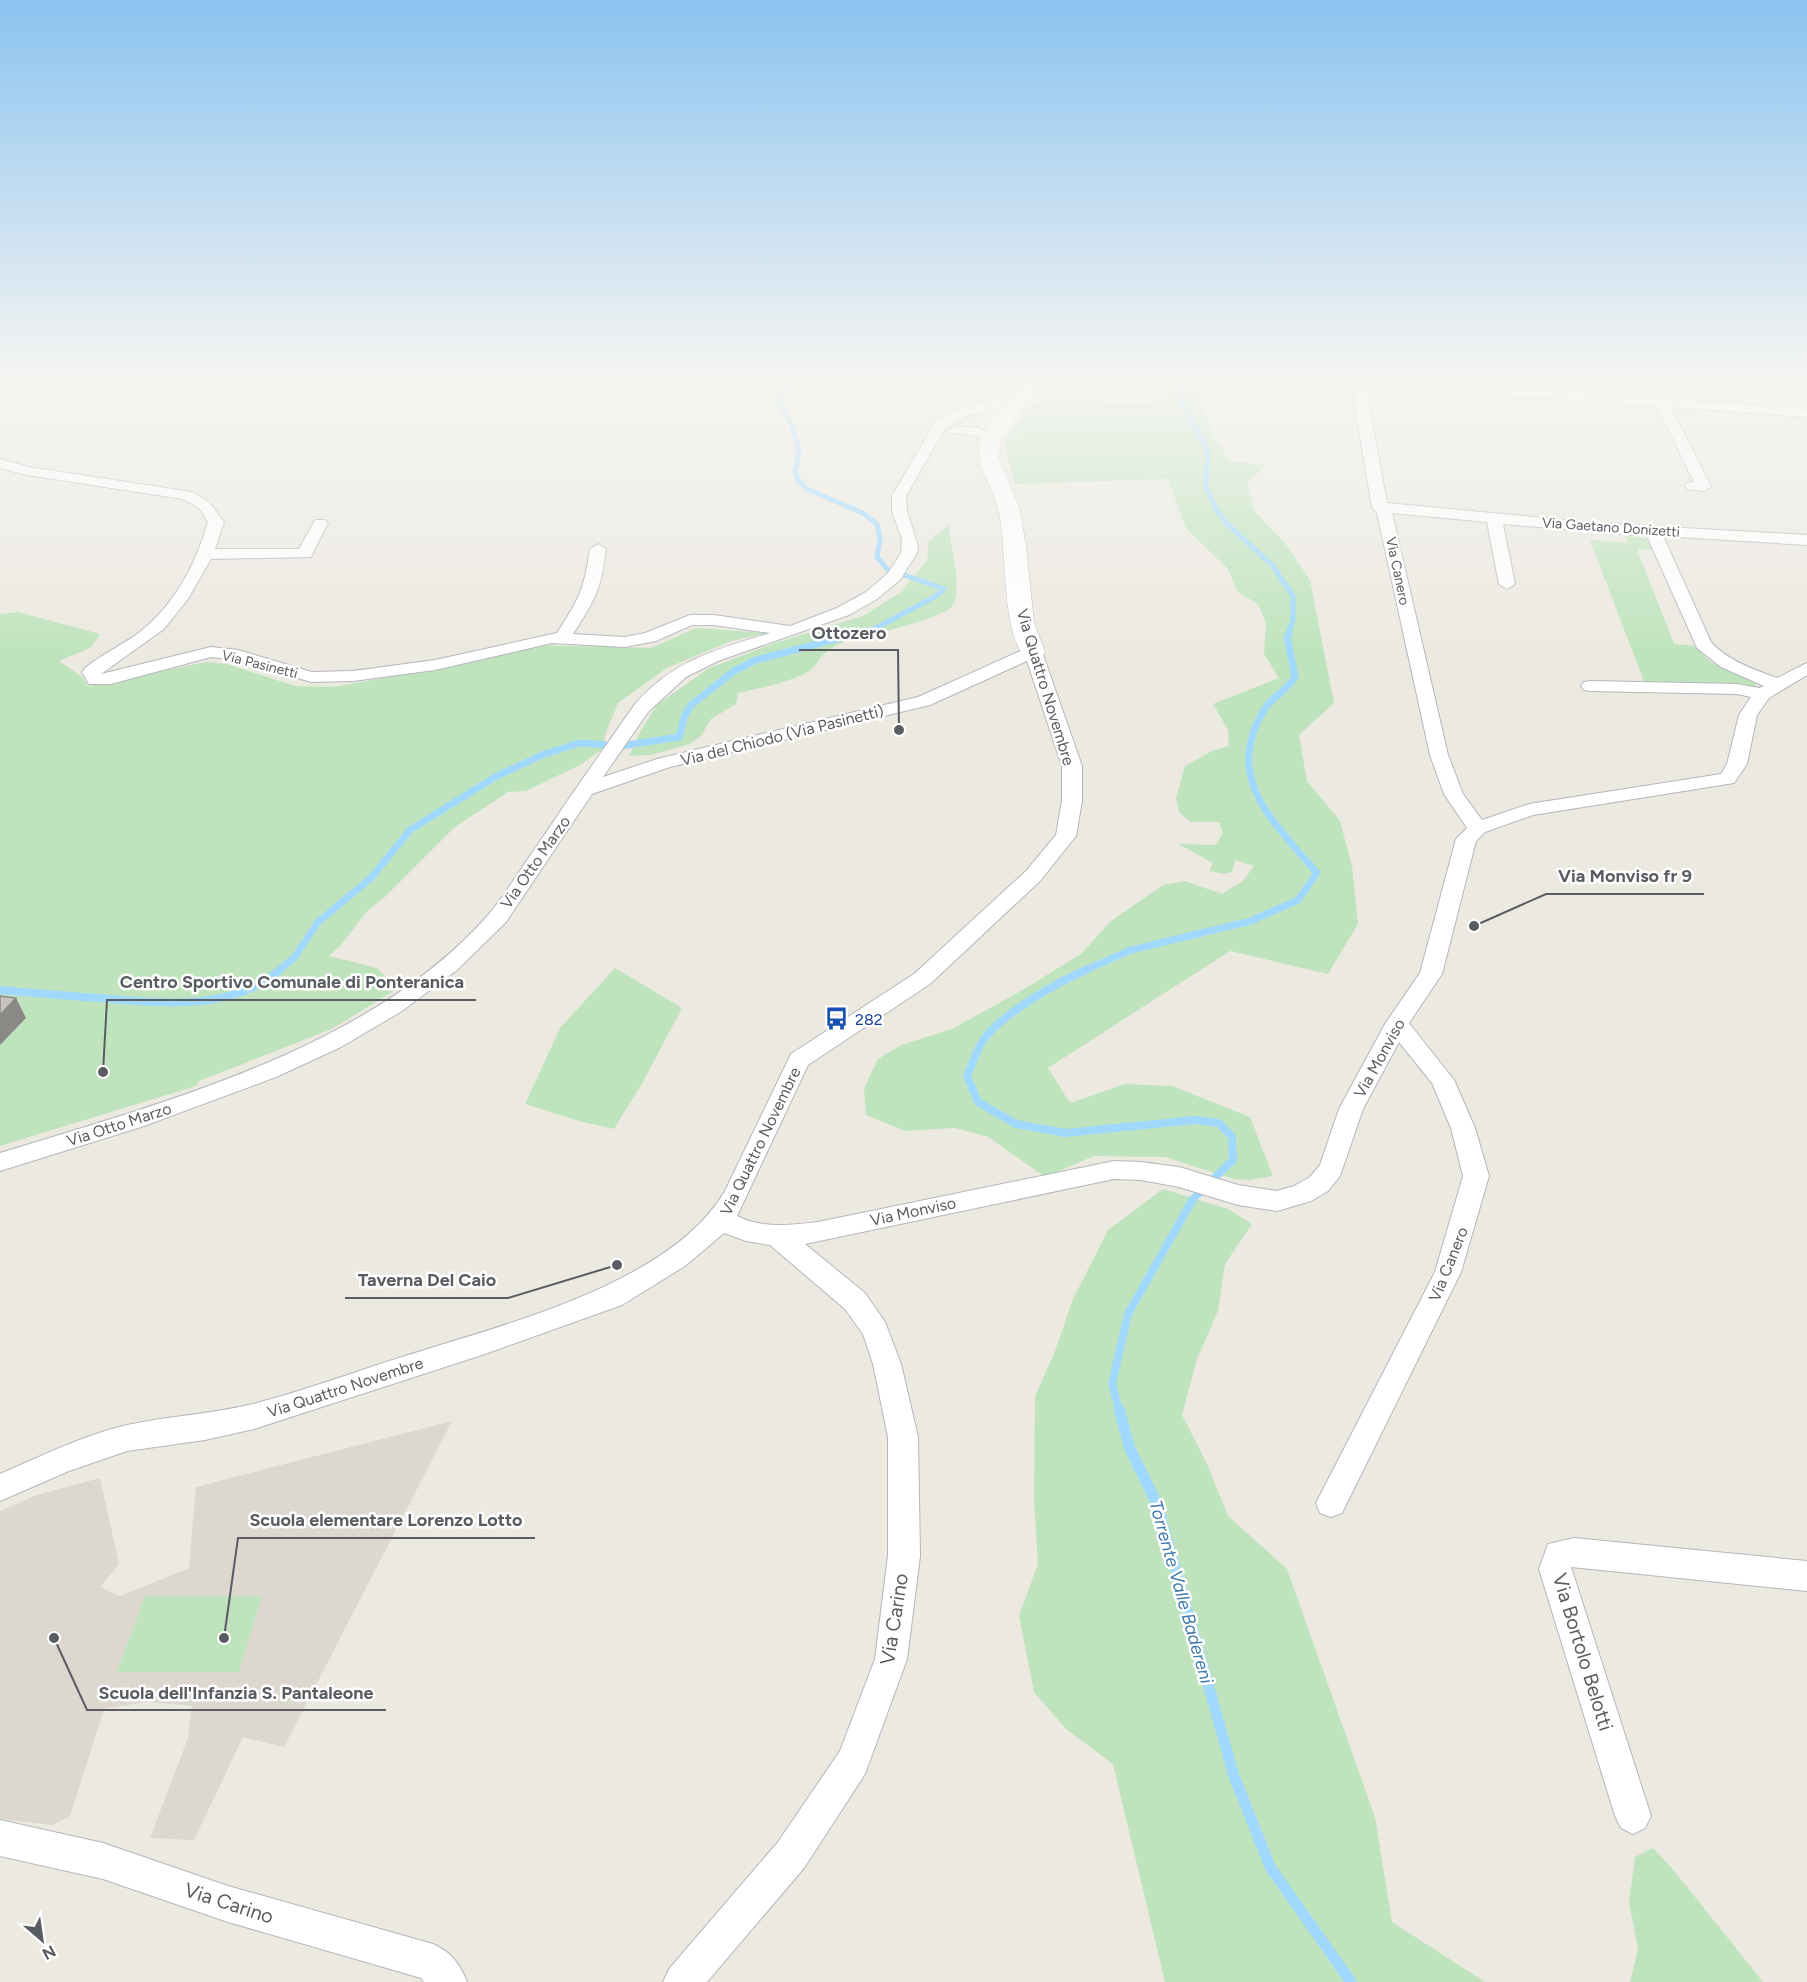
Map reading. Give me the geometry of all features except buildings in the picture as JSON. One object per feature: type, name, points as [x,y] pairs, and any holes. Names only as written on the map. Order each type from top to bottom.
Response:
[{"type":"street","name":"Via Pasinetti","points":[[15,467],[187,495],[204,505],[216,522],[205,554],[180,599],[162,621],[145,636],[91,672],[95,680],[111,679],[211,652],[238,655],[311,676],[379,674],[435,665],[552,638],[625,642],[650,637],[690,620],[714,620],[788,631]]},
{"type":"street","name":"Via Otto Marzo","points":[[0,1162],[182,1104],[292,1059],[345,1034],[388,1009],[440,972],[478,939],[498,916],[641,708],[658,689],[685,670],[718,655],[846,611],[864,602],[886,586],[901,569],[910,551],[909,536],[897,505],[898,496],[915,467]]},
{"type":"street","name":"Via Quattro Novembre","points":[[0,1488],[60,1461],[127,1438],[205,1427],[254,1416],[485,1342],[612,1297],[676,1259],[722,1220],[737,1194],[799,1060],[922,979],[1033,876],[1066,836],[1072,801],[1072,766],[1022,622],[1015,546],[1008,506],[992,467]]},
{"type":"street","name":"Via Canero","points":[[1373,467],[1380,507],[1384,512],[1448,786],[1466,816],[1478,828]]},
{"type":"street","points":[[1692,486],[1704,487],[1694,467]]},
{"type":"street","name":"Via Gaetano Donizetti","points":[[1380,507],[1596,528],[1807,540]]},
{"type":"street","points":[[1494,518],[1507,585]]},
{"type":"street","points":[[205,554],[305,554],[320,523]]},
{"type":"street","points":[[1653,531],[1702,644],[1722,661],[1769,689]]},
{"type":"street","points":[[562,638],[588,598],[594,579],[598,549]]},
{"type":"street","name":"Via del Chiodo (Via Pasinetti)","points":[[664,764],[924,701],[1034,652]]},
{"type":"street","points":[[1478,828],[1529,810],[1727,779],[1737,764],[1748,715],[1769,689],[1807,668]]},
{"type":"street","points":[[1590,686],[1769,689]]},
{"type":"street","points":[[606,758],[630,764],[664,764]]},
{"type":"street","points":[[585,790],[664,764]]},
{"type":"street","name":"Via Monviso","points":[[778,1237],[818,1232],[1114,1170],[1141,1171],[1179,1177],[1238,1195],[1277,1200],[1302,1194],[1319,1184],[1331,1169],[1351,1109],[1397,1024],[1431,974],[1466,839],[1478,828]]},
{"type":"street","name":"Via Canero","points":[[1331,1503],[1448,1272],[1466,1220],[1476,1176],[1463,1128],[1442,1080],[1397,1024]]},
{"type":"street","points":[[722,1220],[737,1230],[778,1237]]},
{"type":"street","name":"Via Carino","points":[[682,1982],[791,1855],[853,1762],[891,1659],[904,1557],[903,1437],[887,1364],[875,1330],[855,1302],[778,1237]]},
{"type":"street","name":"Via Bortolo Belotti","points":[[1633,1816],[1555,1569],[1559,1554],[1574,1552],[1807,1576]]},
{"type":"street","name":"Via Carino","points":[[0,1838],[103,1861],[228,1904],[433,1963],[448,1982]]},
{"type":"shaded area","points":[[452,1421],[284,1747],[243,1737],[194,1840],[150,1838],[188,1738],[192,1706],[146,1702],[104,1709],[70,1816],[52,1825],[0,1819],[0,1511],[37,1495],[100,1478],[119,1564],[100,1587],[120,1596],[189,1568],[196,1487]]},
{"type":"green space","points":[[1011,467],[1263,467],[1247,483],[1255,512],[1285,543],[1310,580],[1334,703],[1299,735],[1307,781],[1340,821],[1352,866],[1358,924],[1328,974],[1230,951],[1048,1068],[1070,1103],[1125,1084],[1172,1086],[1250,1117],[1273,1176],[1249,1180],[1234,1179],[1165,1157],[1094,1156],[1045,1177],[988,1137],[955,1128],[905,1131],[866,1115],[864,1088],[878,1059],[901,1045],[952,1029],[1026,988],[1082,953],[1111,921],[1163,885],[1185,881],[1222,894],[1243,881],[1254,866],[1235,860],[1232,872],[1223,874],[1209,871],[1213,863],[1178,844],[1216,845],[1223,833],[1219,822],[1190,822],[1179,812],[1176,798],[1185,766],[1212,751],[1229,746],[1228,730],[1213,704],[1279,678],[1264,654],[1266,623],[1258,604],[1238,592],[1228,569],[1186,528],[1168,479],[1015,484]]},
{"type":"green space","points":[[949,525],[957,589],[952,606],[947,611],[835,646],[822,656],[814,667],[796,678],[738,693],[736,704],[711,719],[701,736],[690,744],[651,755],[629,756],[641,730],[657,705],[709,668],[775,643],[863,616],[901,592],[927,560],[929,541]]},
{"type":"green space","points":[[1625,536],[1639,537],[1653,545],[1655,550],[1637,549],[1674,644],[1696,646],[1707,659],[1755,680],[1756,687],[1645,684],[1590,540],[1628,543]]},
{"type":"green space","points":[[18,612],[100,634],[90,648],[59,661],[81,676],[88,686],[206,662],[227,664],[295,686],[333,687],[480,661],[535,645],[651,648],[696,628],[766,633],[731,641],[667,668],[618,703],[605,735],[604,748],[580,765],[526,791],[508,792],[455,827],[385,897],[368,910],[341,945],[329,956],[377,968],[397,989],[332,1029],[199,1081],[196,1086],[0,1146],[0,614]]},
{"type":"green space","points":[[615,968],[682,1008],[644,1080],[614,1129],[525,1104],[560,1028]]},
{"type":"green space","points":[[1163,1189],[1228,1209],[1252,1224],[1225,1264],[1218,1311],[1197,1359],[1182,1415],[1207,1464],[1228,1516],[1287,1569],[1375,1817],[1392,1922],[1485,1982],[1165,1982],[1113,1764],[1066,1729],[1034,1692],[1019,1616],[1038,1564],[1034,1503],[1035,1396],[1054,1354],[1073,1299],[1108,1230]]},
{"type":"green space","points":[[145,1596],[262,1596],[239,1672],[117,1672]]},
{"type":"green space","points":[[1653,1848],[1671,1867],[1763,1982],[1630,1982],[1638,1949],[1629,1902],[1635,1857]]},
{"type":"waterway","points":[[796,467],[798,480],[807,489],[863,513],[877,524],[880,539],[877,557],[887,569],[944,589],[936,596],[876,628],[853,634]]},
{"type":"waterway","name":"Torrente Valle Badereni","points":[[1207,467],[1206,486],[1216,509],[1225,522],[1273,566],[1293,596],[1293,620],[1288,634]]},
{"type":"waterway","points":[[278,971],[294,958],[318,922],[371,878],[410,830],[495,777],[542,755],[579,743],[621,746],[679,737],[685,715],[691,705],[734,671],[756,660],[859,633]]},
{"type":"waterway","name":"Torrente Valle Badereni","points":[[1083,971],[1131,950],[1251,921],[1298,900],[1317,873],[1270,816],[1258,797],[1251,777],[1249,755],[1253,732],[1266,707],[1295,677],[1287,637],[1289,633]]},
{"type":"waterway","points":[[0,990],[147,1002],[194,1002],[239,993],[280,970]]},
{"type":"waterway","name":"Torrente Valle Badereni","points":[[1086,970],[1030,1001],[1001,1021],[990,1032],[982,1042],[967,1076],[978,1102],[1016,1124],[1065,1133],[1195,1120],[1219,1123],[1232,1137],[1233,1160],[1193,1199],[1128,1314],[1112,1384],[1119,1410]]},
{"type":"waterway","name":"Torrente Valle Badereni","points":[[1119,1409],[1130,1449],[1157,1504],[1234,1776],[1270,1867],[1351,1982]]},
{"type":"place","name":"Ottozero","points":[[899,730]]},
{"type":"place","name":"Via Monviso fr 9","points":[[1474,926]]},
{"type":"place","name":"282","points":[[837,1019]]},
{"type":"place","name":"Centro Sportivo Comunale di Ponteranica","points":[[103,1072]]},
{"type":"place","name":"Taverna Del Caio","points":[[617,1265]]},
{"type":"place","name":"Scuola dell'Infanzia S. Pantaleone","points":[[54,1638]]},
{"type":"place","name":"Scuola elementare Lorenzo Lotto","points":[[224,1638]]}]
